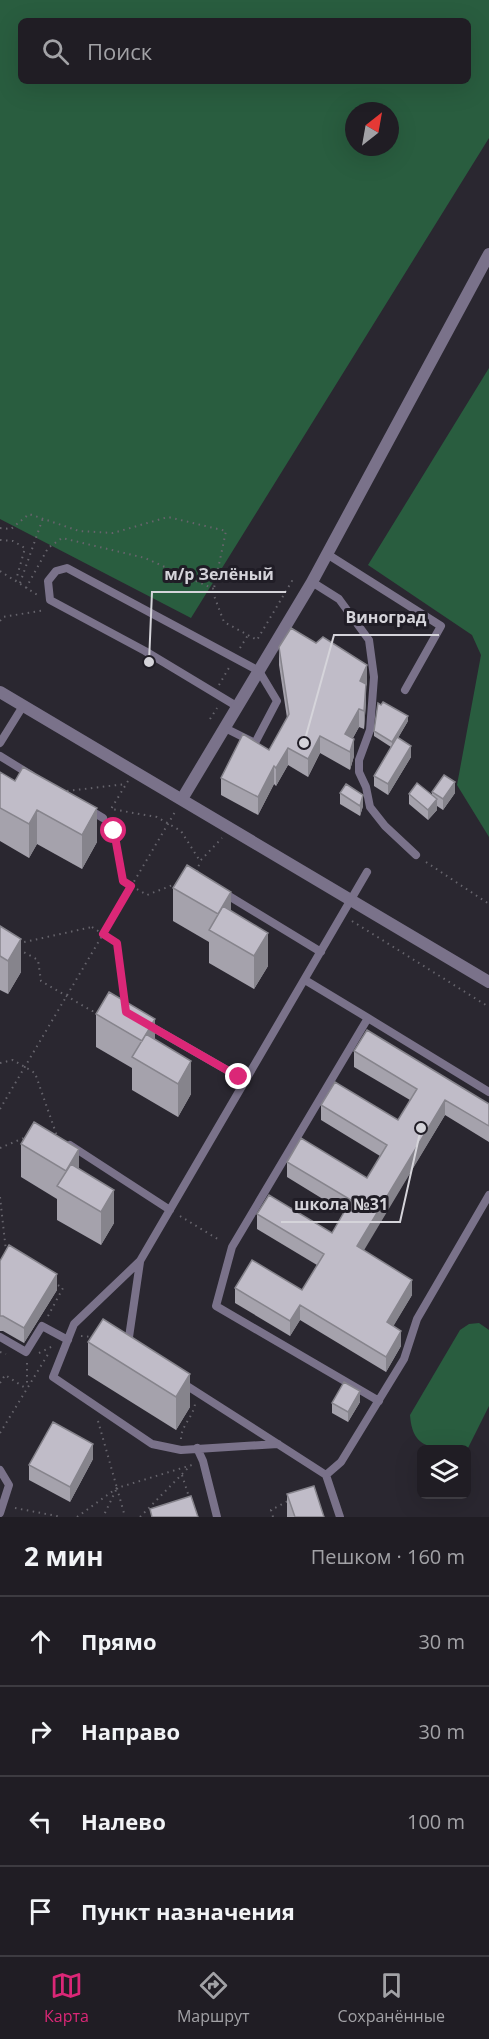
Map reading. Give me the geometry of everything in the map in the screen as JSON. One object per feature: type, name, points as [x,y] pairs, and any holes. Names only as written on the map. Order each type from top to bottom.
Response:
[{"type":"street","points":[[182,799],[312,582],[489,254]]},
{"type":"street","points":[[0,692],[182,799],[350,902],[489,982]]},
{"type":"lane","points":[[327,554],[441,626],[405,690]]},
{"type":"lane","points":[[225,728],[255,743],[277,702],[259,671],[67,568],[56,571],[48,581],[50,600],[145,651],[238,707]]},
{"type":"lane","points":[[312,582],[339,599],[369,640],[373,687],[370,730],[359,760],[359,772],[366,787],[370,807],[385,826],[416,855]]},
{"type":"lane","points":[[0,744],[22,706]]},
{"type":"lane","points":[[0,756],[40,780]]},
{"type":"lane","points":[[60,792],[103,818]]},
{"type":"lane","points":[[278,1444],[181,1450],[152,1444],[53,1377],[74,1324],[140,1261],[367,872]]},
{"type":"lane","points":[[216,889],[321,952]]},
{"type":"lane","points":[[304,980],[489,1092]]},
{"type":"lane","points":[[136,1018],[246,1081]]},
{"type":"lane","points":[[368,1018],[231,1247],[216,1306],[379,1401]]},
{"type":"lane","points":[[57,1137],[170,1210]]},
{"type":"lane","points":[[326,1474],[341,1462],[404,1359],[417,1319],[489,1195]]},
{"type":"lane","points":[[133,1351],[127,1347],[140,1261]]},
{"type":"lane","points":[[0,1337],[26,1352],[42,1326],[68,1340]]},
{"type":"lane","points":[[177,1379],[326,1474],[340,1517]]},
{"type":"lane","points":[[197,1448],[203,1461],[217,1517]]},
{"type":"lane","points":[[0,1470],[9,1485],[1,1509]]},
{"type":"path","points":[[0,528],[10,530],[29,514],[79,531],[113,533],[168,517],[226,531],[214,589],[224,622],[257,640],[292,581],[312,582]]},
{"type":"path","points":[[20,583],[43,518]]},
{"type":"path","points":[[26,588],[48,548],[62,538],[145,558],[214,589]]},
{"type":"path","points":[[0,540],[13,541],[25,548],[15,581]]},
{"type":"path","points":[[0,621],[3,617],[65,608]]},
{"type":"path","points":[[134,771],[111,810],[157,817],[181,831],[200,861]]},
{"type":"path","points":[[60,792],[126,784]]},
{"type":"path","points":[[0,1109],[182,799]]},
{"type":"path","points":[[103,818],[114,831],[123,881],[147,895],[186,880]]},
{"type":"path","points":[[196,876],[200,861],[231,829]]},
{"type":"path","points":[[416,855],[489,904]]},
{"type":"path","points":[[346,918],[489,1007]]},
{"type":"path","points":[[92,927],[117,943],[126,1012],[92,1011],[66,996],[41,981],[38,960],[11,945],[92,927]]},
{"type":"path","points":[[0,1063],[12,1060],[35,1073],[57,1137]]},
{"type":"path","points":[[47,1135],[57,1137]]},
{"type":"path","points":[[0,1148],[28,1136]]},
{"type":"path","points":[[0,1197],[7,1256]]},
{"type":"path","points":[[170,1210],[231,1247]]},
{"type":"path","points":[[42,1326],[63,1288],[54,1283]]},
{"type":"path","points":[[0,1433],[53,1346]]},
{"type":"path","points":[[27,1360],[27,1389]]},
{"type":"path","points":[[0,1383],[5,1375],[27,1389]]},
{"type":"path","points":[[181,1450],[181,1433],[194,1411],[196,1392]]},
{"type":"path","points":[[93,1404],[125,1517]]},
{"type":"path","points":[[77,1517],[117,1488],[203,1461]]},
{"type":"path","points":[[140,1517],[191,1465]]},
{"type":"path","points":[[182,1474],[192,1506]]},
{"type":"path","points":[[104,1517],[117,1488]]},
{"type":"path","points":[[273,1517],[271,1510],[290,1500]]},
{"type":"path","points":[[1,1509],[62,1517]]},
{"type":"green space","points":[[0,0],[489,0],[489,138],[191,618],[0,519]]},
{"type":"green space","points":[[489,368],[489,837],[457,785],[481,655],[472,635],[368,565]]},
{"type":"green space","points":[[479,1323],[489,1330],[489,1406],[470,1445],[427,1445],[417,1437],[412,1428],[410,1415],[460,1330],[469,1324]]},
{"type":"building","points":[[291,628],[316,643],[323,637],[367,665],[360,681],[366,684],[364,711],[359,709],[345,734],[354,739],[350,752],[320,736],[308,759],[288,748],[276,768],[274,766],[258,797],[221,778],[243,734],[269,750],[289,714],[279,647]]},
{"type":"building","points":[[383,702],[408,716],[392,742],[374,731],[378,703],[381,705]]},
{"type":"building","points":[[397,737],[411,746],[388,784],[374,776]]},
{"type":"building","points":[[23,767],[97,808],[82,835],[37,810],[29,824],[0,808],[0,772],[15,781]]},
{"type":"building","points":[[444,775],[455,782],[443,799],[432,792]]},
{"type":"building","points":[[417,783],[437,799],[428,810],[409,794]]},
{"type":"building","points":[[346,784],[363,795],[360,806],[340,793]]},
{"type":"building","points":[[187,865],[231,892],[218,914],[173,888]]},
{"type":"building","points":[[223,906],[268,933],[254,956],[209,930]]},
{"type":"building","points":[[0,926],[21,939],[8,961],[0,956]]},
{"type":"building","points":[[109,992],[155,1019],[142,1041],[96,1014]]},
{"type":"building","points":[[367,1030],[489,1104],[489,1126],[445,1100],[357,1246],[412,1280],[387,1322],[401,1331],[386,1357],[300,1305],[290,1321],[235,1288],[252,1260],[302,1290],[324,1254],[257,1214],[269,1195],[332,1233],[351,1200],[287,1162],[301,1138],[367,1178],[387,1145],[321,1105],[335,1082],[398,1120],[417,1089],[354,1051]]},
{"type":"building","points":[[146,1034],[191,1061],[178,1084],[132,1057]]},
{"type":"building","points":[[34,1122],[79,1149],[66,1171],[21,1144]]},
{"type":"building","points":[[71,1164],[114,1190],[101,1212],[57,1186]]},
{"type":"building","points":[[9,1245],[57,1274],[24,1328],[0,1316],[0,1261]]},
{"type":"building","points":[[103,1319],[190,1374],[176,1397],[88,1342]]},
{"type":"building","points":[[344,1382],[360,1391],[348,1412],[332,1403]]},
{"type":"building","points":[[53,1422],[93,1444],[70,1487],[29,1465]]},
{"type":"building","points":[[314,1486],[324,1517],[295,1517],[287,1494]]},
{"type":"building","points":[[191,1496],[198,1517],[152,1517],[150,1509]]},
{"type":"place","name":"м/р Зелёный","points":[[149,662]]},
{"type":"place","name":"Виноград","points":[[304,743]]},
{"type":"place","name":"школа №31","points":[[421,1128]]},
{"type":"route","points":[[114,831],[123,881],[131,886],[103,934],[117,943],[126,1012],[239,1077]]}]
